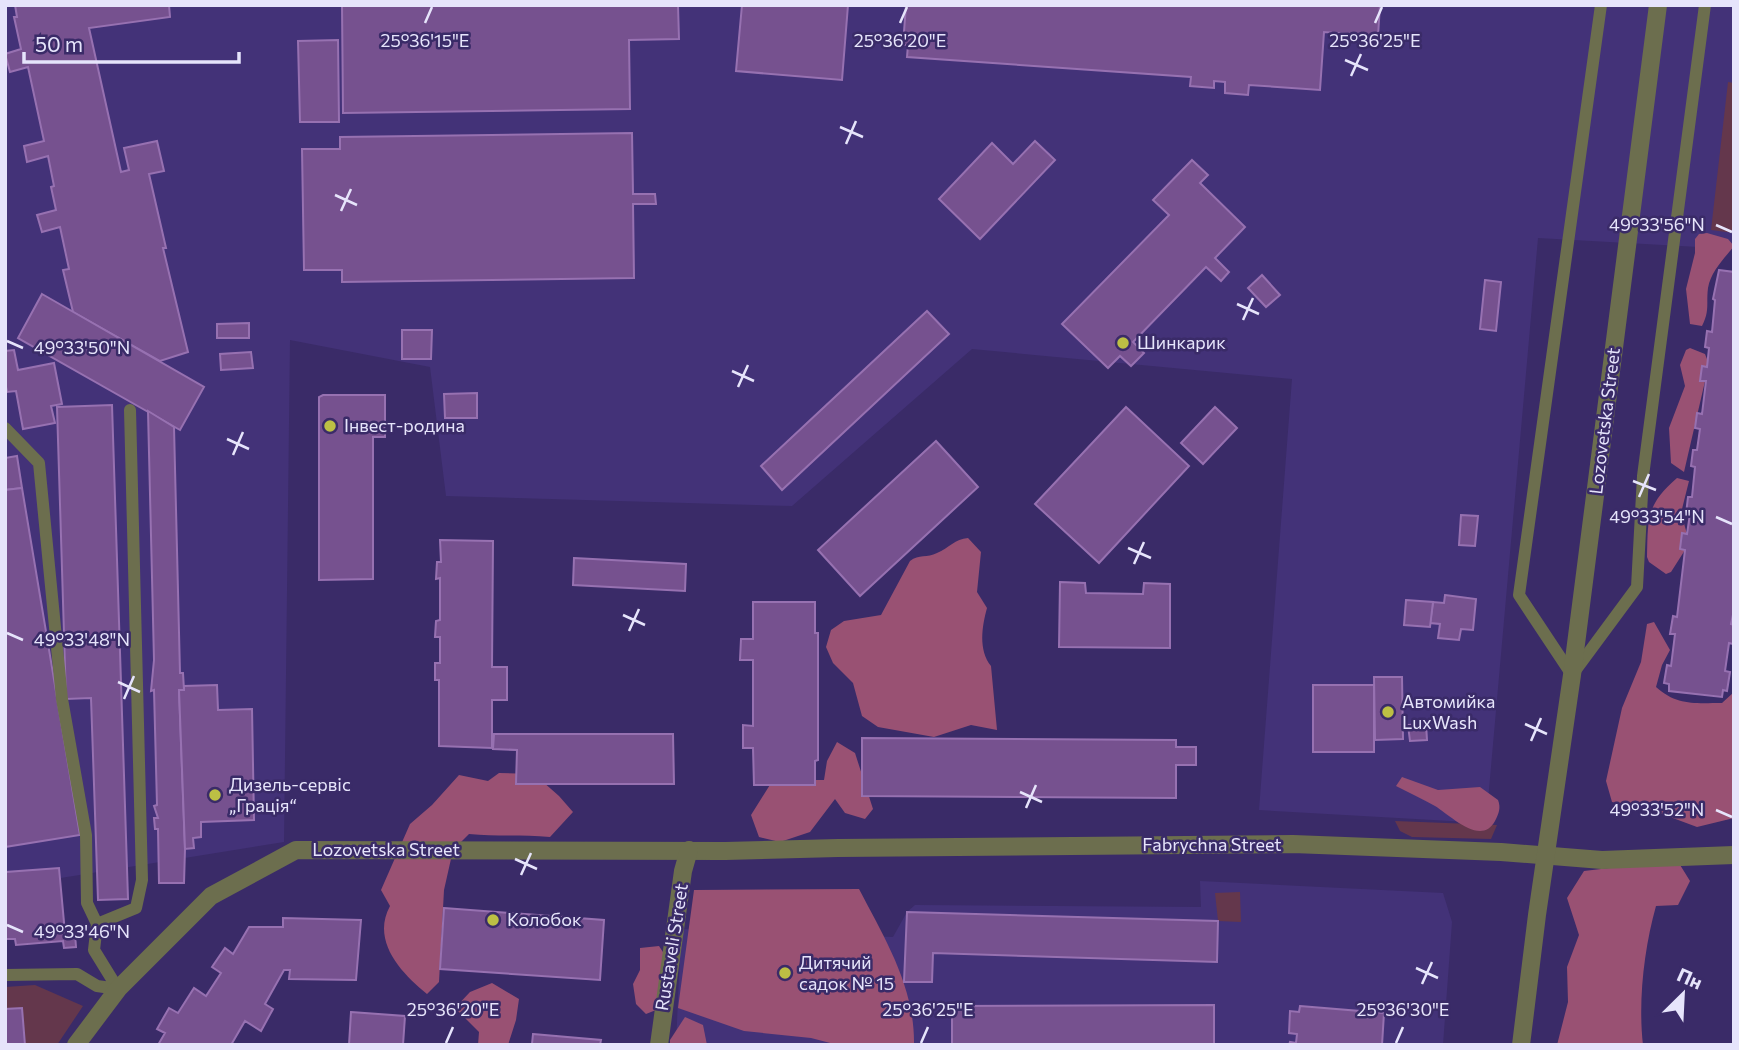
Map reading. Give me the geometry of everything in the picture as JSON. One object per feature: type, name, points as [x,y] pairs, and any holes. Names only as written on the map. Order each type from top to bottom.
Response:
[{"type":"street","name":"Lozovetska Street","points":[[1521,1045],[1572,675],[1658,5]]},
{"type":"street","name":"Fabrychna Street","points":[[689,850],[1293,844],[1501,852],[1602,860],[1734,855]]},
{"type":"street","name":"Lozovetska Street","points":[[76,1045],[91,1021],[118,989],[211,896],[296,850],[689,850]]},
{"type":"street","name":"Rustaveli Street","points":[[659,1045],[683,871],[689,850]]},
{"type":"lane","points":[[1601,5],[1519,595],[1572,675],[1637,587],[1643,475],[1705,5]]},
{"type":"lane","points":[[96,924],[136,908],[142,880],[130,410]]},
{"type":"lane","points":[[5,428],[39,463],[62,699],[86,835],[87,903],[96,924],[94,950],[118,989]]},
{"type":"lane","points":[[5,975],[77,974],[97,986],[118,989]]},
{"type":"shaded area","points":[[5,5],[1734,5],[1734,249],[1538,238],[1486,823],[1259,810],[1292,379],[972,349],[792,506],[446,496],[430,367],[290,340],[284,842],[5,887]]},
{"type":"shaded area","points":[[1728,82],[1734,83],[1734,233],[1711,230]]},
{"type":"shaded area","points":[[1707,233],[1728,239],[1734,246],[1712,276],[1702,326],[1690,324],[1686,289],[1695,253],[1695,239],[1699,234]]},
{"type":"shaded area","points":[[1690,348],[1705,354],[1709,364],[1684,472],[1671,463],[1669,428],[1685,386],[1680,365],[1686,350]]},
{"type":"shaded area","points":[[1677,478],[1689,481],[1681,513],[1687,534],[1685,550],[1671,572],[1666,574],[1649,562],[1647,557],[1649,522],[1659,496]]},
{"type":"shaded area","points":[[968,538],[981,552],[977,592],[987,608],[983,645],[991,666],[997,730],[971,725],[934,737],[878,727],[862,716],[853,683],[833,663],[826,647],[831,630],[844,621],[881,615],[910,561],[941,551],[959,540]]},
{"type":"shaded area","points":[[1654,622],[1670,650],[1662,665],[1656,687],[1671,698],[1695,703],[1722,703],[1734,692],[1734,818],[1697,827],[1654,811],[1612,802],[1606,781],[1622,708],[1641,662],[1647,624]]},
{"type":"shaded area","points":[[837,742],[855,753],[873,809],[865,819],[845,813],[835,799],[810,832],[780,842],[759,837],[751,815],[773,780],[824,780],[827,761]]},
{"type":"shaded area","points":[[499,773],[534,774],[573,812],[550,837],[469,834],[453,850],[444,890],[439,982],[427,994],[399,966],[387,944],[385,919],[390,906],[381,890],[410,824],[432,805],[459,775],[488,781]]},
{"type":"shaded area","points":[[1402,777],[1438,790],[1480,787],[1498,800],[1498,815],[1489,828],[1482,831],[1465,827],[1435,806],[1396,786]]},
{"type":"shaded area","points":[[1395,821],[1497,825],[1491,839],[1412,837],[1400,831]]},
{"type":"shaded area","points":[[1677,860],[1690,881],[1678,905],[1656,906],[1643,975],[1643,1045],[1557,1045],[1568,1002],[1567,967],[1579,935],[1567,898],[1584,871]]},
{"type":"shaded area","points":[[1200,881],[1443,893],[1452,922],[1443,1045],[676,1045],[681,929],[893,937],[907,912],[915,905],[1201,907]]},
{"type":"shaded area","name":"Дитячий садок № 15","points":[[859,889],[904,983],[913,1024],[914,1045],[838,1045],[811,1038],[744,1031],[678,1008],[694,890]]},
{"type":"shaded area","points":[[1240,892],[1241,922],[1218,921],[1215,893]]},
{"type":"shaded area","points":[[659,946],[674,969],[656,1010],[646,1014],[636,1004],[633,984],[640,970],[640,948]]},
{"type":"shaded area","points":[[492,983],[519,999],[508,1045],[478,1045],[479,1032],[455,1008],[470,992]]},
{"type":"shaded area","points":[[35,985],[83,1006],[57,1045],[25,1045],[22,1008],[5,1009],[5,987]]},
{"type":"shaded area","points":[[685,1017],[703,1025],[707,1045],[670,1045],[670,1040]]},
{"type":"building","points":[[15,5],[169,5],[170,17],[89,28],[121,172],[129,170],[124,148],[157,141],[164,171],[149,174],[166,248],[163,248],[188,352],[160,361],[73,312],[63,270],[69,269],[60,227],[42,232],[37,215],[56,210],[48,156],[27,162],[24,146],[44,141],[28,67],[10,72],[5,54],[21,49],[14,17],[17,17]]},
{"type":"building","points":[[342,5],[678,5],[679,39],[629,40],[630,109],[343,113]]},
{"type":"building","points":[[742,5],[848,5],[842,80],[736,71]]},
{"type":"building","points":[[906,5],[1380,5],[1378,36],[1324,32],[1320,90],[1249,85],[1248,95],[1225,93],[1225,82],[1214,81],[1214,88],[1190,86],[1191,77],[907,57],[908,45],[903,45]]},
{"type":"building","points":[[338,40],[339,122],[300,122],[298,41]]},
{"type":"building","points":[[632,133],[633,194],[655,194],[656,204],[633,204],[634,278],[342,282],[342,270],[304,270],[302,149],[340,149],[340,137]]},
{"type":"building","points":[[1035,141],[1055,160],[980,239],[939,199],[992,143],[1013,164]]},
{"type":"building","points":[[1192,160],[1208,175],[1200,183],[1245,227],[1215,258],[1229,272],[1221,281],[1206,267],[1133,342],[1144,353],[1131,366],[1120,356],[1108,368],[1062,324],[1169,215],[1153,200]]},
{"type":"building","points":[[1719,270],[1734,272],[1734,610],[1731,624],[1734,625],[1734,637],[1733,644],[1729,643],[1725,671],[1730,672],[1727,691],[1723,690],[1722,697],[1669,691],[1669,684],[1664,683],[1667,665],[1671,666],[1675,634],[1670,634],[1673,616],[1677,617],[1685,550],[1680,549],[1682,533],[1687,534],[1690,514],[1686,514],[1688,497],[1692,497],[1695,467],[1691,466],[1700,429],[1695,428],[1697,413],[1702,414],[1706,381],[1700,381],[1702,366],[1707,367],[1709,348],[1705,347],[1707,331],[1712,332],[1713,299]]},
{"type":"building","points":[[1262,275],[1280,295],[1266,307],[1248,288]]},
{"type":"building","points":[[1485,280],[1501,282],[1496,331],[1480,329]]},
{"type":"building","points":[[42,294],[204,387],[180,430],[18,338]]},
{"type":"building","points":[[927,311],[949,334],[782,490],[761,466]]},
{"type":"building","points":[[249,323],[249,338],[217,338],[217,324]]},
{"type":"building","points":[[402,330],[432,330],[431,359],[402,359]]},
{"type":"building","points":[[14,350],[18,370],[54,363],[62,404],[51,406],[55,423],[23,429],[16,391],[7,392],[5,382],[5,351]]},
{"type":"building","points":[[251,352],[253,368],[221,370],[220,354]]},
{"type":"building","points":[[477,393],[477,418],[445,418],[444,394]]},
{"type":"building","points":[[385,395],[385,437],[373,437],[373,579],[319,580],[319,397]]},
{"type":"building","points":[[112,405],[128,899],[98,900],[91,698],[66,699],[57,407]]},
{"type":"building","points":[[1126,407],[1189,466],[1099,563],[1035,504]]},
{"type":"building","points":[[1215,407],[1237,428],[1203,464],[1181,443]]},
{"type":"building","points":[[148,411],[174,427],[180,673],[183,673],[184,690],[179,690],[184,883],[159,883],[158,829],[155,829],[154,818],[158,818],[154,806],[157,805],[154,690],[151,691],[154,660]]},
{"type":"building","points":[[936,441],[978,487],[860,596],[818,550]]},
{"type":"building","points":[[17,456],[22,488],[5,490],[5,458]]},
{"type":"building","points":[[22,488],[80,835],[5,847],[5,490]]},
{"type":"building","points":[[1461,515],[1478,516],[1475,546],[1459,545]]},
{"type":"building","points":[[440,540],[493,541],[492,667],[507,667],[507,700],[492,700],[492,748],[439,746],[439,680],[435,680],[435,663],[440,663],[440,637],[435,637],[436,621],[440,620],[440,578],[436,579],[437,562],[441,562]]},
{"type":"building","points":[[574,558],[686,564],[685,591],[573,585]]},
{"type":"building","points":[[1060,582],[1085,583],[1086,593],[1143,594],[1144,583],[1170,584],[1170,648],[1059,647]]},
{"type":"building","points":[[1445,595],[1476,599],[1473,630],[1461,629],[1459,640],[1438,638],[1440,624],[1430,623],[1433,602],[1444,603]]},
{"type":"building","points":[[1406,600],[1433,602],[1430,627],[1404,625]]},
{"type":"building","points":[[753,602],[815,602],[815,633],[818,633],[818,760],[815,761],[815,785],[754,785],[753,748],[743,748],[743,725],[753,726],[753,660],[740,660],[741,639],[753,639]]},
{"type":"building","name":"Автомийка LuxWash","points":[[1374,677],[1402,677],[1403,739],[1375,740]]},
{"type":"building","points":[[217,685],[218,710],[252,709],[254,820],[201,822],[201,837],[193,838],[194,848],[185,849],[179,690],[184,690],[184,686]]},
{"type":"building","points":[[1313,685],[1374,685],[1374,752],[1313,752]]},
{"type":"building","points":[[1426,724],[1427,740],[1410,741],[1408,725]]},
{"type":"building","points":[[494,734],[673,734],[674,784],[516,784],[517,750],[493,749]]},
{"type":"building","points":[[862,738],[1176,740],[1176,747],[1196,747],[1196,765],[1176,765],[1176,798],[862,796]]},
{"type":"building","points":[[59,868],[65,933],[75,933],[76,947],[64,948],[63,941],[16,945],[15,939],[5,939],[6,872]]},
{"type":"building","points":[[444,908],[604,920],[600,980],[440,969]]},
{"type":"building","points":[[907,912],[1218,921],[1217,962],[933,953],[932,982],[904,982]]},
{"type":"building","points":[[283,918],[361,920],[356,980],[289,979],[290,970],[284,970],[265,1004],[273,1009],[261,1031],[245,1021],[231,1045],[158,1045],[165,1033],[157,1029],[169,1008],[178,1013],[194,988],[206,996],[221,973],[212,967],[225,948],[233,954],[249,927],[283,927]]},
{"type":"building","points":[[1214,1005],[1214,1045],[952,1045],[952,1006]]},
{"type":"building","points":[[1300,1006],[1384,1013],[1382,1045],[1289,1045],[1290,1042],[1296,1043],[1297,1034],[1289,1033],[1290,1011],[1299,1012]]},
{"type":"building","points":[[22,1008],[25,1045],[5,1045],[5,1009]]},
{"type":"building","points":[[351,1012],[405,1016],[403,1045],[349,1045]]},
{"type":"building","points":[[533,1034],[601,1040],[600,1045],[527,1045],[532,1044]]},
{"type":"place","name":"Шинкарик","points":[[1123,343]]},
{"type":"place","name":"Інвест-родина","points":[[330,426]]},
{"type":"place","name":"Автомийка LuxWash","points":[[1388,712]]},
{"type":"place","name":"Дизель-сервіс „Грація“","points":[[215,795]]},
{"type":"place","name":"Колобок","points":[[493,920]]},
{"type":"place","name":"Дитячий садок № 15","points":[[785,973]]}]
